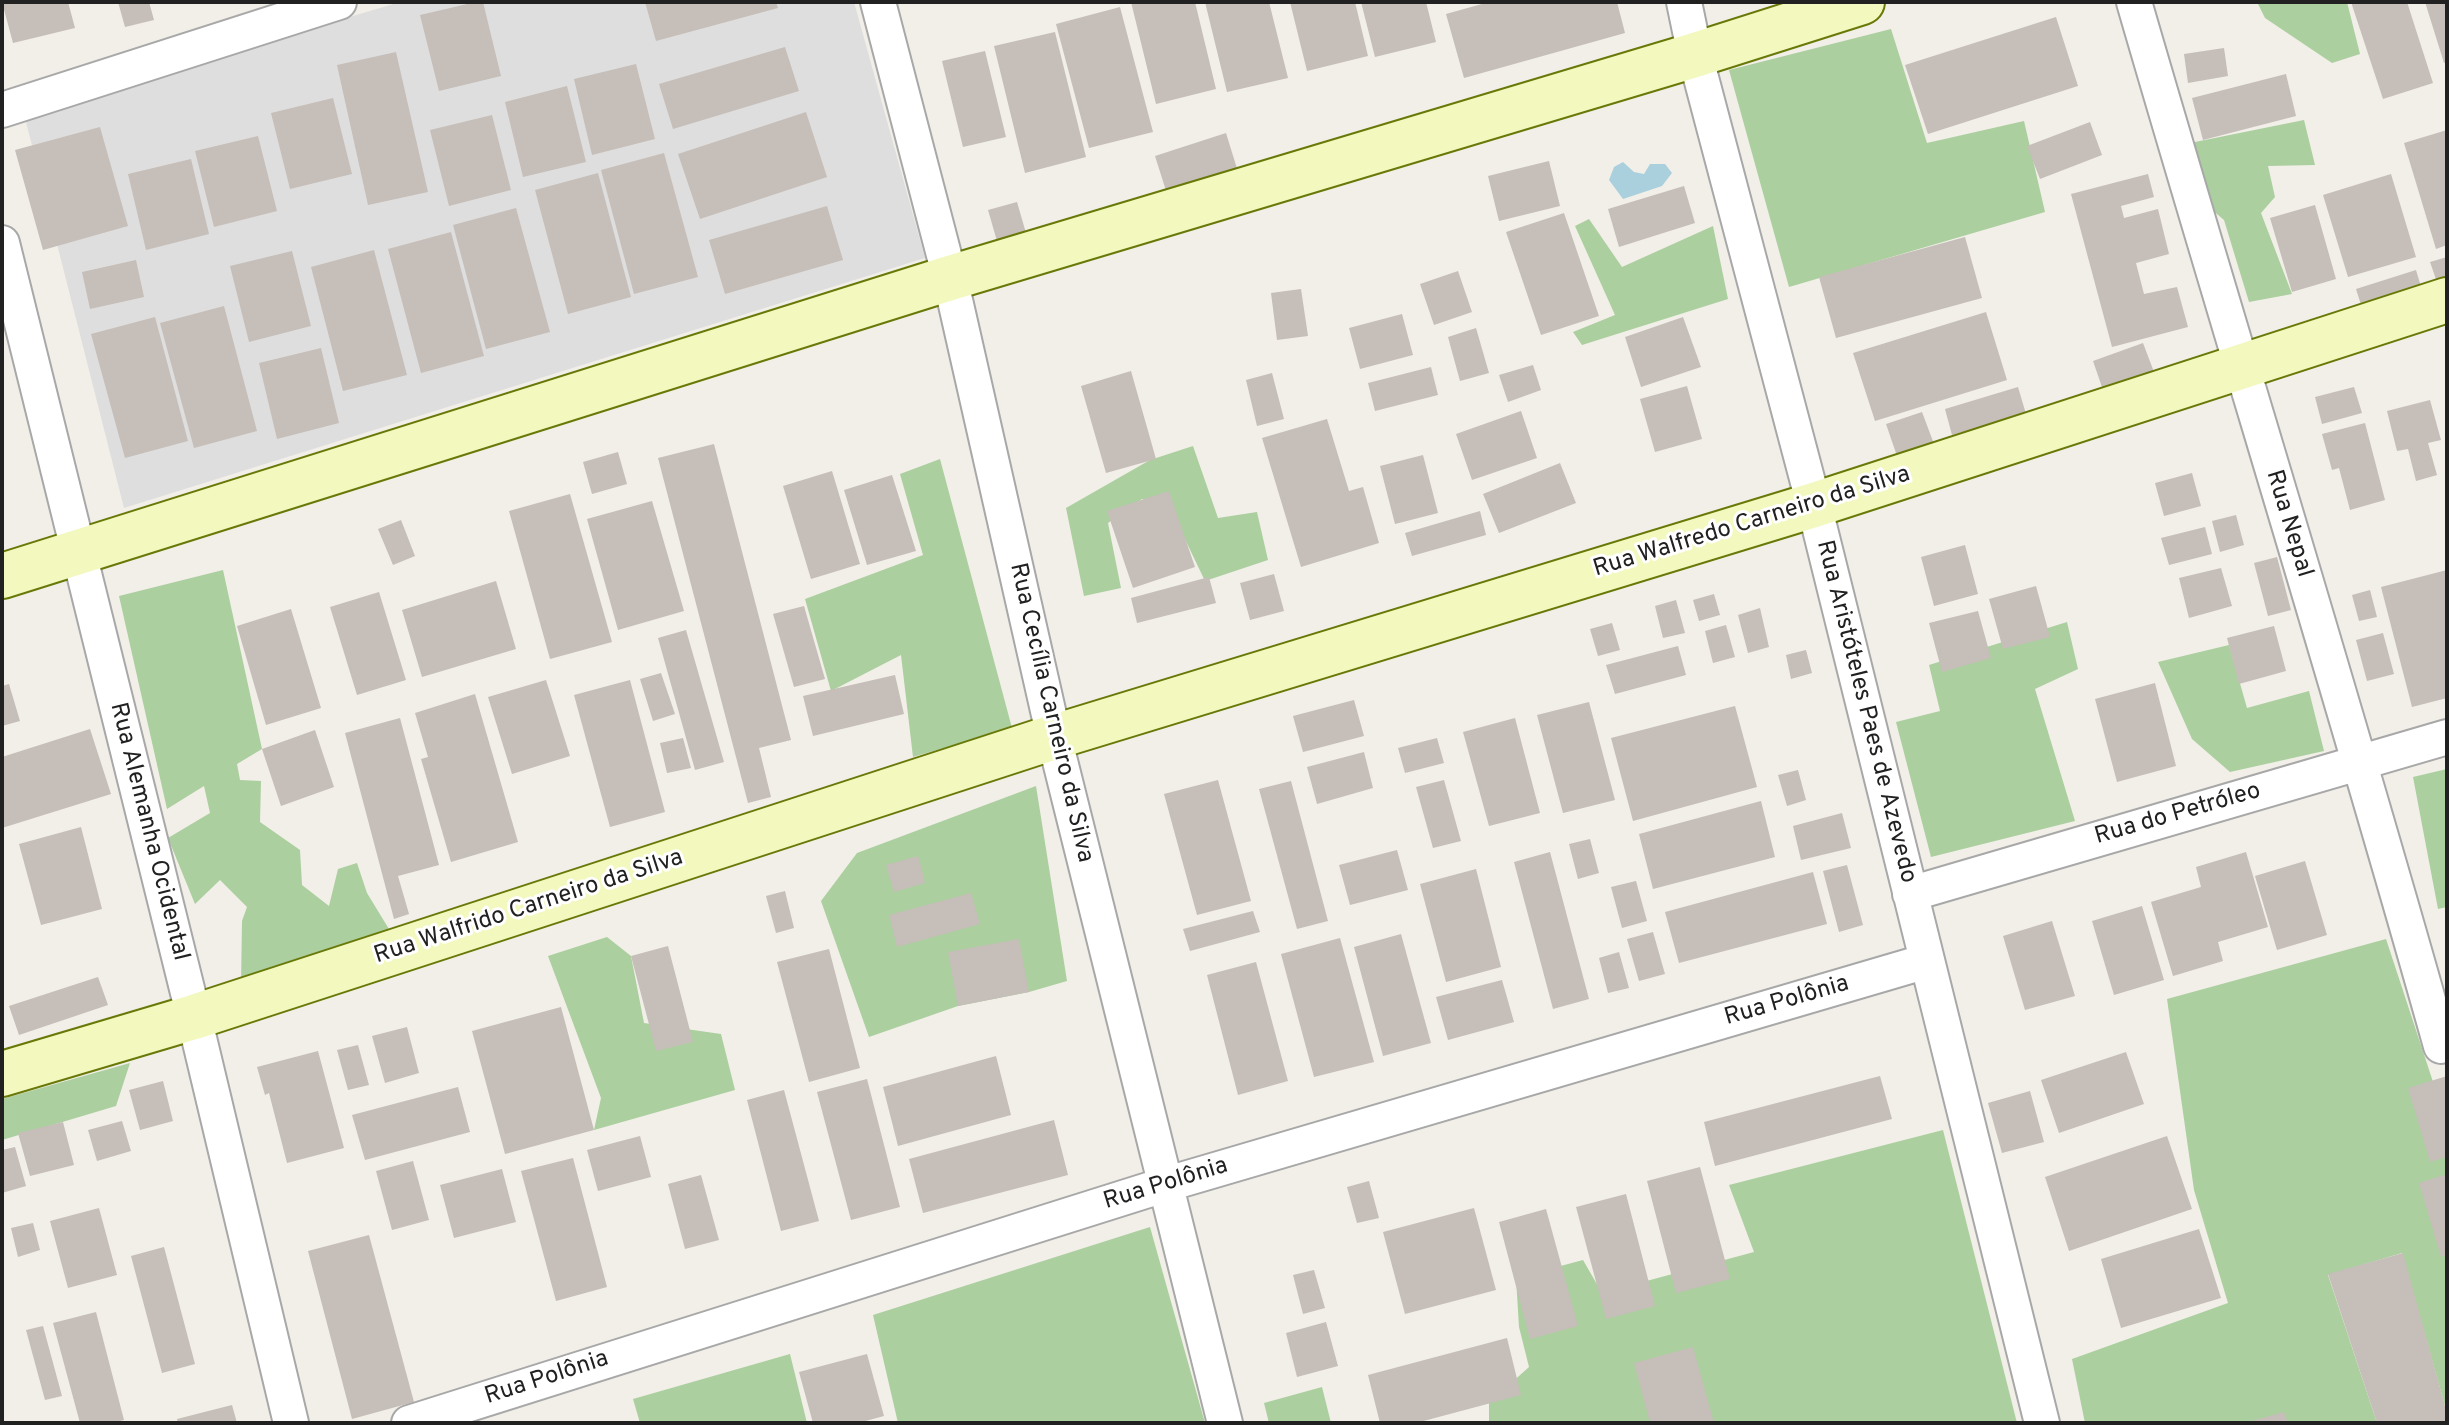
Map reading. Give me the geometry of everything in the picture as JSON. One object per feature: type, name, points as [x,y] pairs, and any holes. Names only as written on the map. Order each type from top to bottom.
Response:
[{"type":"main road","points":[[2,576],[950,278],[1862,2]]},
{"type":"main road","name":"Rua Walfredo Carneiro da Silva","points":[[1054,737],[1814,505],[2447,300]]},
{"type":"main road","name":"Rua Walfrido Carneiro da Silva","points":[[2,1074],[194,1017],[1054,737]]},
{"type":"street","points":[[2,110],[339,2]]},
{"type":"street","name":"Rua Cecília Carneiro da Silva","points":[[878,2],[950,278],[1054,737],[1225,1423]]},
{"type":"street","name":"Rua Aristóteles Paes de Azevedo","points":[[1684,2],[1695,55],[1814,505],[1927,961],[2031,1420]]},
{"type":"street","name":"Rua Nepal","points":[[2134,2],[2240,366],[2361,761],[2441,1046]]},
{"type":"street","name":"Rua Alemanha Ocidental","points":[[2,243],[291,1423]]},
{"type":"street","name":"Rua do Petróleo","points":[[1910,894],[2447,737]]},
{"type":"street","name":"Rua Polônia","points":[[409,1423],[1164,1185],[1927,961]]},
{"type":"shaded area","points":[[400,2],[854,2],[925,258],[124,508],[24,114]]},
{"type":"green space","points":[[2257,2],[2347,2],[2360,54],[2332,63],[2265,18]]},
{"type":"green space","points":[[1891,29],[1927,143],[2024,121],[2045,212],[1789,287],[1729,70]]},
{"type":"green space","points":[[2304,120],[2315,165],[2268,166],[2275,197],[2261,213],[2292,294],[2249,302],[2224,220],[2210,208],[2190,143]]},
{"type":"green space","points":[[1589,219],[1622,267],[1713,226],[1728,299],[1582,345],[1573,332],[1615,315],[1575,226]]},
{"type":"green space","points":[[1193,446],[1218,518],[1257,512],[1268,560],[1205,581],[1172,512],[1142,499],[1108,523],[1121,588],[1084,596],[1066,508],[1150,460]]},
{"type":"green space","points":[[940,459],[1012,728],[913,757],[901,655],[831,691],[805,599],[923,555],[900,474]]},
{"type":"green space","points":[[223,570],[262,749],[237,764],[240,780],[261,781],[260,822],[300,850],[302,885],[329,906],[338,869],[357,863],[367,893],[395,939],[241,986],[242,921],[247,907],[220,880],[195,904],[168,838],[210,813],[204,786],[167,809],[119,596]]},
{"type":"green space","points":[[2067,622],[2078,669],[2035,689],[2075,821],[1931,857],[1896,722],[1940,711],[1929,665]]},
{"type":"green space","points":[[2229,645],[2247,708],[2309,691],[2324,751],[2230,772],[2192,739],[2158,662]]},
{"type":"green space","points":[[2447,769],[2447,907],[2438,909],[2413,777]]},
{"type":"green space","points":[[1036,786],[1067,981],[958,1006],[869,1037],[821,901],[857,853]]},
{"type":"green space","points":[[607,937],[631,956],[644,1023],[721,1034],[735,1090],[594,1130],[601,1098],[548,956]]},
{"type":"green space","points":[[2386,939],[2436,1091],[2447,1089],[2447,1413],[2402,1253],[2328,1275],[2377,1423],[2085,1423],[2072,1359],[2228,1303],[2194,1190],[2167,999]]},
{"type":"green space","points":[[130,1063],[116,1106],[2,1140],[2,1099]]},
{"type":"green space","points":[[1943,1130],[2017,1423],[1489,1423],[1489,1403],[1529,1367],[1519,1327],[1516,1278],[1583,1260],[1602,1293],[1754,1252],[1729,1185]]},
{"type":"green space","points":[[1150,1227],[1205,1423],[898,1423],[873,1315]]},
{"type":"green space","points":[[790,1354],[807,1423],[640,1423],[633,1399]]},
{"type":"green space","points":[[1322,1387],[1331,1423],[1269,1423],[1264,1403]]},
{"type":"water","points":[[1623,162],[1634,172],[1644,174],[1650,164],[1665,164],[1672,173],[1662,186],[1623,199],[1609,180],[1614,167]]},
{"type":"building","points":[[2,2],[68,2],[75,28],[13,43]]},
{"type":"building","points":[[118,2],[149,2],[154,20],[125,27]]},
{"type":"building","points":[[483,2],[501,76],[439,91],[420,15]]},
{"type":"building","points":[[645,2],[776,2],[778,8],[656,41]]},
{"type":"building","points":[[1131,2],[1195,2],[1216,89],[1156,104]]},
{"type":"building","points":[[1205,2],[1269,2],[1288,78],[1227,92]]},
{"type":"building","points":[[1290,2],[1355,2],[1368,56],[1307,71]]},
{"type":"building","points":[[1361,2],[1426,2],[1436,42],[1375,57]]},
{"type":"building","points":[[1489,2],[1617,2],[1625,33],[1464,78],[1446,14]]},
{"type":"building","points":[[2351,2],[2407,2],[2433,83],[2383,99]]},
{"type":"building","points":[[2425,2],[2447,2],[2447,62],[2444,63]]},
{"type":"building","points":[[1120,7],[1153,132],[1089,148],[1056,24]]},
{"type":"building","points":[[2056,17],[2078,86],[1928,134],[1905,65]]},
{"type":"building","points":[[1055,32],[1086,157],[1025,173],[994,46]]},
{"type":"building","points":[[785,47],[799,91],[673,129],[659,84]]},
{"type":"building","points":[[2224,48],[2228,76],[2188,83],[2184,54]]},
{"type":"building","points":[[985,51],[1006,137],[963,147],[942,61]]},
{"type":"building","points":[[396,52],[428,192],[368,205],[337,65]]},
{"type":"building","points":[[636,64],[655,139],[592,155],[574,79]]},
{"type":"building","points":[[2286,74],[2296,116],[2203,140],[2192,98]]},
{"type":"building","points":[[567,86],[586,162],[523,177],[505,102]]},
{"type":"building","points":[[333,98],[352,174],[290,189],[271,113]]},
{"type":"building","points":[[806,112],[827,177],[700,219],[678,154]]},
{"type":"building","points":[[492,115],[511,190],[449,206],[430,130]]},
{"type":"building","points":[[2090,122],[2102,155],[2040,179],[2027,146]]},
{"type":"building","points":[[100,127],[128,226],[43,250],[15,150]]},
{"type":"building","points":[[2447,130],[2447,245],[2436,249],[2404,143]]},
{"type":"building","points":[[1226,133],[1239,175],[1168,197],[1155,156]]},
{"type":"building","points":[[258,136],[277,211],[214,227],[195,151]]},
{"type":"building","points":[[664,153],[698,277],[634,294],[601,170]]},
{"type":"building","points":[[191,159],[209,234],[146,250],[128,174]]},
{"type":"building","points":[[1549,161],[1560,206],[1499,221],[1488,176]]},
{"type":"building","points":[[598,173],[631,297],[568,314],[535,190]]},
{"type":"building","points":[[2148,174],[2154,197],[2121,206],[2124,218],[2158,209],[2169,254],[2136,263],[2144,294],[2177,287],[2188,327],[2112,347],[2071,194]]},
{"type":"building","points":[[2391,174],[2416,257],[2348,277],[2323,195]]},
{"type":"building","points":[[1684,186],[1695,223],[1619,247],[1608,209]]},
{"type":"building","points":[[1017,202],[1028,240],[999,248],[988,210]]},
{"type":"building","points":[[2315,205],[2336,279],[2292,292],[2270,218]]},
{"type":"building","points":[[827,206],[843,260],[725,294],[709,240]]},
{"type":"building","points":[[516,208],[550,332],[486,349],[453,225]]},
{"type":"building","points":[[1564,213],[1599,316],[1541,335],[1506,232]]},
{"type":"building","points":[[451,232],[484,356],[421,373],[388,249]]},
{"type":"building","points":[[1965,237],[1982,298],[1836,338],[1819,277]]},
{"type":"building","points":[[374,250],[407,375],[343,391],[311,267]]},
{"type":"building","points":[[292,251],[311,326],[249,342],[230,266]]},
{"type":"building","points":[[2447,257],[2447,282],[2438,285],[2430,262]]},
{"type":"building","points":[[136,260],[144,297],[90,309],[82,272]]},
{"type":"building","points":[[2416,270],[2422,290],[2362,308],[2356,289]]},
{"type":"building","points":[[1458,271],[1472,312],[1434,325],[1420,284]]},
{"type":"building","points":[[1301,289],[1308,336],[1277,340],[1271,293]]},
{"type":"building","points":[[224,306],[257,431],[194,448],[160,323]]},
{"type":"building","points":[[1986,312],[2007,380],[1875,421],[1853,353]]},
{"type":"building","points":[[1402,314],[1413,355],[1360,369],[1349,328]]},
{"type":"building","points":[[155,317],[188,441],[125,458],[91,334]]},
{"type":"building","points":[[1683,317],[1701,367],[1641,387],[1625,337]]},
{"type":"building","points":[[1476,328],[1489,373],[1460,381],[1448,337]]},
{"type":"building","points":[[2143,343],[2154,372],[2103,390],[2093,361]]},
{"type":"building","points":[[321,348],[339,423],[277,439],[259,363]]},
{"type":"building","points":[[1533,365],[1541,390],[1508,402],[1499,375]]},
{"type":"building","points":[[1431,367],[1438,395],[1375,411],[1368,383]]},
{"type":"building","points":[[1131,371],[1156,459],[1106,473],[1081,386]]},
{"type":"building","points":[[1272,373],[1284,419],[1257,426],[1246,380]]},
{"type":"building","points":[[1687,386],[1702,439],[1655,452],[1640,399]]},
{"type":"building","points":[[2018,387],[2026,414],[1952,435],[1945,409]]},
{"type":"building","points":[[2354,387],[2362,413],[2322,424],[2315,397]]},
{"type":"building","points":[[2430,400],[2441,440],[2428,443],[2437,475],[2416,481],[2408,449],[2397,451],[2387,411]]},
{"type":"building","points":[[1521,411],[1537,458],[1472,480],[1456,434]]},
{"type":"building","points":[[1922,412],[1934,444],[1897,456],[1886,424]]},
{"type":"building","points":[[1327,419],[1349,491],[1363,487],[1379,543],[1301,567],[1262,438]]},
{"type":"building","points":[[2365,423],[2385,500],[2350,510],[2339,468],[2332,470],[2322,434]]},
{"type":"building","points":[[714,444],[791,740],[759,748],[771,797],[748,803],[658,458]]},
{"type":"building","points":[[618,452],[627,484],[592,494],[583,462]]},
{"type":"building","points":[[1423,455],[1438,513],[1395,524],[1380,466]]},
{"type":"building","points":[[1560,463],[1576,503],[1499,533],[1483,494]]},
{"type":"building","points":[[832,471],[860,564],[811,579],[783,486]]},
{"type":"building","points":[[2192,473],[2201,506],[2164,516],[2155,483]]},
{"type":"building","points":[[892,475],[916,551],[867,565],[844,490]]},
{"type":"building","points":[[1169,491],[1195,567],[1133,588],[1107,511]]},
{"type":"building","points":[[570,494],[612,642],[550,659],[509,511]]},
{"type":"building","points":[[652,501],[684,611],[618,630],[587,519]]},
{"type":"building","points":[[1480,511],[1486,535],[1412,556],[1405,533]]},
{"type":"building","points":[[2236,515],[2244,545],[2220,552],[2212,521]]},
{"type":"building","points":[[401,520],[415,556],[393,565],[378,529]]},
{"type":"building","points":[[2205,527],[2212,554],[2169,565],[2161,538]]},
{"type":"building","points":[[1965,545],[1978,594],[1934,606],[1921,557]]},
{"type":"building","points":[[2277,557],[2291,610],[2268,616],[2254,563]]},
{"type":"building","points":[[2221,568],[2232,606],[2189,618],[2179,578]]},
{"type":"building","points":[[2447,570],[2447,698],[2412,707],[2381,587]]},
{"type":"building","points":[[1274,574],[1284,611],[1250,620],[1240,583]]},
{"type":"building","points":[[1209,577],[1216,603],[1137,623],[1131,598]]},
{"type":"building","points":[[496,581],[516,649],[422,677],[402,610]]},
{"type":"building","points":[[2036,586],[2050,637],[2003,649],[1989,599]]},
{"type":"building","points":[[2370,590],[2377,617],[2359,621],[2352,595]]},
{"type":"building","points":[[379,592],[406,680],[357,695],[330,607]]},
{"type":"building","points":[[1714,594],[1720,615],[1699,621],[1693,600]]},
{"type":"building","points":[[1676,600],[1685,633],[1663,638],[1655,606]]},
{"type":"building","points":[[804,606],[825,679],[794,687],[773,614]]},
{"type":"building","points":[[1760,608],[1769,647],[1748,653],[1738,615]]},
{"type":"building","points":[[291,609],[321,708],[266,725],[237,626]]},
{"type":"building","points":[[1978,611],[1991,658],[1942,672],[1929,623]]},
{"type":"building","points":[[1612,623],[1620,650],[1598,656],[1590,629]]},
{"type":"building","points":[[1726,625],[1735,657],[1713,663],[1705,631]]},
{"type":"building","points":[[2274,626],[2286,671],[2239,684],[2227,638]]},
{"type":"building","points":[[686,630],[724,762],[695,770],[658,638]]},
{"type":"building","points":[[2383,633],[2394,674],[2367,681],[2356,640]]},
{"type":"building","points":[[1678,646],[1686,675],[1615,694],[1606,665]]},
{"type":"building","points":[[1806,650],[1812,673],[1791,679],[1786,655]]},
{"type":"building","points":[[661,673],[675,714],[653,721],[640,679]]},
{"type":"building","points":[[895,675],[904,714],[813,736],[803,696]]},
{"type":"building","points":[[546,680],[570,756],[512,774],[488,697]]},
{"type":"building","points":[[630,680],[665,812],[610,827],[574,695]]},
{"type":"building","points":[[2155,683],[2176,766],[2117,782],[2095,699]]},
{"type":"building","points":[[9,684],[20,721],[2,726],[2,686]]},
{"type":"building","points":[[475,694],[518,842],[451,862],[421,759],[428,757],[415,713]]},
{"type":"building","points":[[1354,700],[1364,736],[1303,752],[1293,716]]},
{"type":"building","points":[[1589,702],[1615,800],[1563,813],[1537,715]]},
{"type":"building","points":[[1735,706],[1757,787],[1633,821],[1611,738]]},
{"type":"building","points":[[400,718],[439,865],[398,876],[409,914],[394,919],[345,733]]},
{"type":"building","points":[[1515,718],[1540,813],[1489,826],[1463,732]]},
{"type":"building","points":[[90,729],[111,794],[2,828],[2,757]]},
{"type":"building","points":[[315,730],[334,787],[281,806],[262,749]]},
{"type":"building","points":[[683,738],[691,768],[667,773],[660,743]]},
{"type":"building","points":[[1437,738],[1444,763],[1405,773],[1398,748]]},
{"type":"building","points":[[1364,752],[1373,788],[1317,804],[1307,767]]},
{"type":"building","points":[[1798,770],[1806,800],[1787,806],[1778,775]]},
{"type":"building","points":[[1218,780],[1251,901],[1197,915],[1164,794]]},
{"type":"building","points":[[1444,780],[1461,841],[1433,848],[1416,787]]},
{"type":"building","points":[[1291,781],[1328,921],[1297,929],[1259,789]]},
{"type":"building","points":[[1761,801],[1775,857],[1653,889],[1639,834]]},
{"type":"building","points":[[1842,813],[1851,848],[1801,860],[1793,826]]},
{"type":"building","points":[[81,827],[102,909],[41,925],[19,844]]},
{"type":"building","points":[[1590,839],[1599,873],[1578,879],[1569,844]]},
{"type":"building","points":[[1397,850],[1408,890],[1350,905],[1339,865]]},
{"type":"building","points":[[1550,852],[1589,999],[1553,1009],[1514,862]]},
{"type":"building","points":[[2246,852],[2268,927],[2218,942],[2223,961],[2173,976],[2151,902],[2201,887],[2196,867]]},
{"type":"building","points":[[918,856],[925,883],[894,892],[886,865]]},
{"type":"building","points":[[2305,861],[2327,935],[2277,950],[2255,876]]},
{"type":"building","points":[[1847,865],[1863,925],[1839,932],[1823,871]]},
{"type":"building","points":[[1476,869],[1501,967],[1446,982],[1420,884]]},
{"type":"building","points":[[1813,872],[1827,924],[1679,963],[1665,912]]},
{"type":"building","points":[[1636,881],[1647,921],[1622,928],[1611,887]]},
{"type":"building","points":[[785,891],[794,928],[776,933],[766,896]]},
{"type":"building","points":[[971,893],[980,924],[897,947],[889,915]]},
{"type":"building","points":[[2142,906],[2164,980],[2114,995],[2092,921]]},
{"type":"building","points":[[1253,911],[1260,932],[1190,951],[1183,929]]},
{"type":"building","points":[[2052,921],[2075,996],[2025,1010],[2003,936]]},
{"type":"building","points":[[1653,932],[1665,974],[1639,981],[1627,939]]},
{"type":"building","points":[[1401,934],[1431,1043],[1383,1056],[1354,947]]},
{"type":"building","points":[[1340,938],[1374,1062],[1314,1077],[1281,954]]},
{"type":"building","points":[[1019,939],[1029,992],[958,1006],[948,952]]},
{"type":"building","points":[[668,946],[693,1042],[656,1051],[631,956]]},
{"type":"building","points":[[829,949],[860,1068],[809,1082],[777,962]]},
{"type":"building","points":[[1619,952],[1629,988],[1608,993],[1599,958]]},
{"type":"building","points":[[1256,962],[1288,1081],[1238,1095],[1207,975]]},
{"type":"building","points":[[98,977],[108,1005],[19,1035],[9,1006]]},
{"type":"building","points":[[1502,980],[1514,1022],[1448,1040],[1436,997]]},
{"type":"building","points":[[561,1007],[594,1130],[505,1154],[472,1031]]},
{"type":"building","points":[[407,1027],[419,1073],[385,1083],[372,1036]]},
{"type":"building","points":[[358,1045],[369,1085],[348,1090],[337,1050]]},
{"type":"building","points":[[318,1051],[344,1148],[287,1163],[269,1093],[265,1095],[257,1067]]},
{"type":"building","points":[[2126,1052],[2144,1104],[2059,1133],[2041,1080]]},
{"type":"building","points":[[996,1056],[1011,1115],[898,1146],[883,1087]]},
{"type":"building","points":[[1880,1076],[1892,1119],[1715,1166],[1704,1122]]},
{"type":"building","points":[[2447,1076],[2447,1157],[2430,1162],[2408,1088]]},
{"type":"building","points":[[867,1079],[900,1207],[851,1220],[817,1092]]},
{"type":"building","points":[[163,1081],[173,1121],[140,1130],[129,1090]]},
{"type":"building","points":[[458,1087],[470,1132],[365,1160],[352,1115]]},
{"type":"building","points":[[784,1090],[819,1221],[781,1231],[747,1100]]},
{"type":"building","points":[[2030,1091],[2044,1142],[2002,1153],[1988,1103]]},
{"type":"building","points":[[1054,1120],[1068,1175],[923,1213],[909,1159]]},
{"type":"building","points":[[122,1121],[131,1151],[97,1161],[88,1130]]},
{"type":"building","points":[[63,1122],[74,1165],[30,1176],[18,1133]]},
{"type":"building","points":[[640,1136],[651,1177],[598,1191],[587,1150]]},
{"type":"building","points":[[2167,1136],[2192,1209],[2069,1251],[2045,1177]]},
{"type":"building","points":[[15,1147],[26,1186],[2,1193],[2,1150]]},
{"type":"building","points":[[573,1158],[607,1287],[556,1301],[521,1171]]},
{"type":"building","points":[[413,1161],[429,1220],[392,1230],[376,1171]]},
{"type":"building","points":[[1700,1167],[1730,1279],[1676,1293],[1647,1181]]},
{"type":"building","points":[[502,1169],[516,1222],[454,1238],[440,1185]]},
{"type":"building","points":[[2447,1174],[2447,1255],[2441,1257],[2419,1183]]},
{"type":"building","points":[[701,1175],[719,1240],[685,1249],[668,1184]]},
{"type":"building","points":[[1369,1181],[1379,1218],[1357,1223],[1347,1187]]},
{"type":"building","points":[[1626,1194],[1655,1306],[1606,1319],[1576,1207]]},
{"type":"building","points":[[99,1208],[117,1275],[68,1288],[50,1221]]},
{"type":"building","points":[[1474,1208],[1496,1290],[1405,1314],[1383,1232]]},
{"type":"building","points":[[1546,1209],[1578,1326],[1530,1339],[1499,1222]]},
{"type":"building","points":[[33,1223],[40,1250],[18,1257],[11,1228]]},
{"type":"building","points":[[2199,1229],[2221,1298],[2121,1328],[2101,1259]]},
{"type":"building","points":[[369,1235],[414,1402],[352,1419],[308,1251]]},
{"type":"building","points":[[164,1247],[195,1364],[162,1373],[131,1256]]},
{"type":"building","points":[[2403,1253],[2447,1413],[2447,1423],[2377,1423],[2328,1274]]},
{"type":"building","points":[[1314,1270],[1325,1308],[1303,1314],[1293,1275]]},
{"type":"building","points":[[96,1312],[124,1420],[80,1423],[53,1323]]},
{"type":"building","points":[[1326,1322],[1338,1366],[1297,1377],[1286,1333]]},
{"type":"building","points":[[43,1326],[62,1396],[45,1400],[26,1330]]},
{"type":"building","points":[[1507,1338],[1521,1395],[1416,1423],[1380,1423],[1368,1375]]},
{"type":"building","points":[[1693,1347],[1714,1423],[1650,1423],[1634,1363]]},
{"type":"building","points":[[867,1354],[884,1416],[858,1423],[813,1423],[799,1372]]},
{"type":"building","points":[[232,1405],[237,1423],[178,1423],[177,1419]]},
{"type":"building","points":[[2284,1412],[2288,1423],[2248,1423],[2248,1422]]}]
